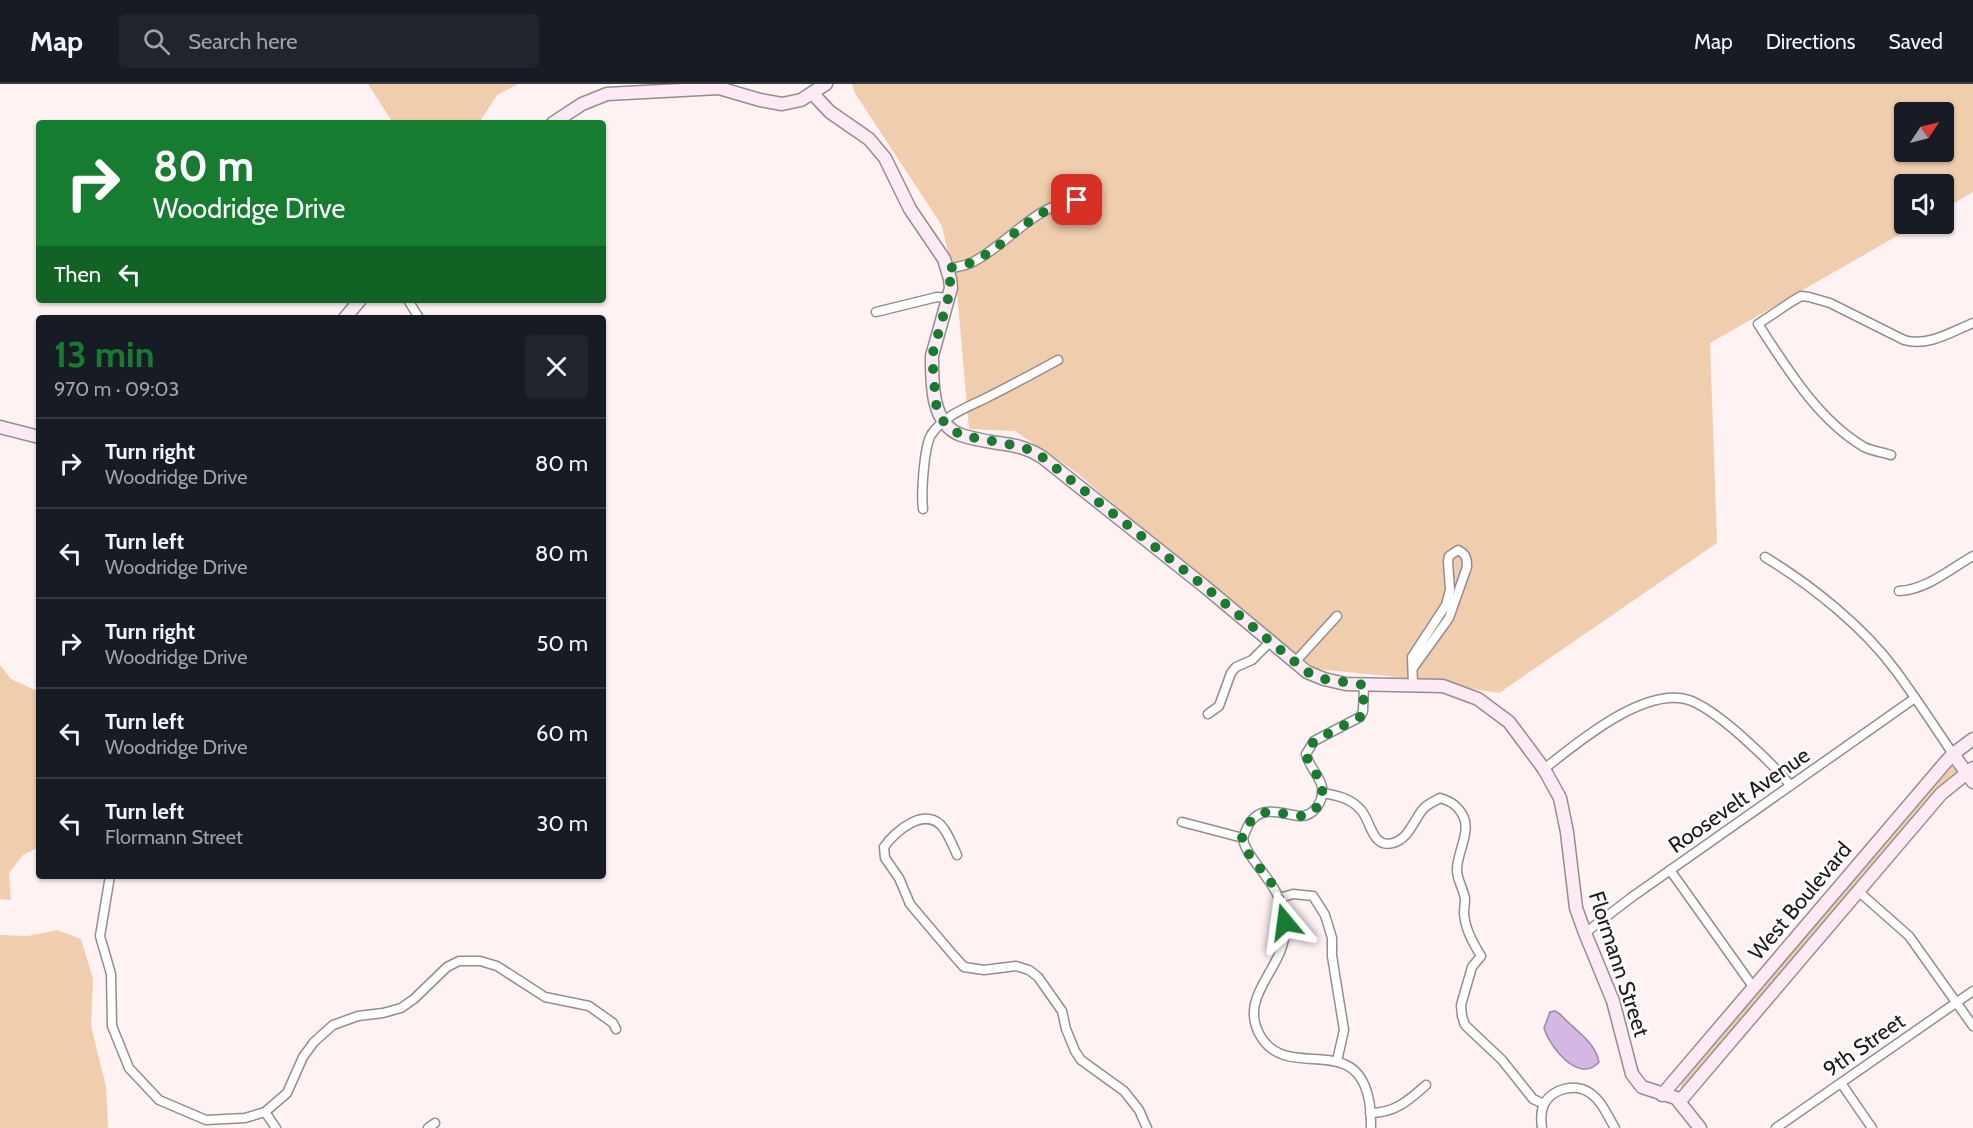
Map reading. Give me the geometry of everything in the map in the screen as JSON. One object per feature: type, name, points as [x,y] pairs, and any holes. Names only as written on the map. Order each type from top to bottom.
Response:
[{"type":"street","points":[[558,120],[582,104],[607,94],[719,88],[782,104],[801,100],[826,84]]},
{"type":"street","points":[[813,94],[830,112],[858,130],[885,158],[910,209],[948,268],[951,288],[932,356],[936,404],[944,422]]},
{"type":"street","points":[[948,268],[970,263],[1048,209],[1064,202],[1088,201]]},
{"type":"street","points":[[1891,455],[1866,448],[1843,432],[1809,397],[1758,324],[1801,296],[1819,298],[1904,340],[1915,343],[1931,341],[1973,323]]},
{"type":"street","points":[[876,312],[937,297],[949,298]]},
{"type":"street","points":[[348,315],[358,303]]},
{"type":"street","points":[[923,508],[921,498],[927,445],[931,436],[944,422],[963,408],[1058,360]]},
{"type":"street","name":"Flormann Street","points":[[944,422],[960,435],[1018,446],[1042,457],[1204,586],[1307,672],[1324,679],[1364,685],[1443,686],[1478,699],[1509,722],[1544,769],[1560,798],[1565,814],[1573,889],[1585,933],[1613,1000],[1632,1074],[1642,1087],[1680,1101]]},
{"type":"street","points":[[0,427],[36,436]]},
{"type":"street","points":[[1413,668],[1449,618],[1467,567],[1467,558],[1458,550],[1449,556],[1450,590],[1446,605],[1415,649],[1412,657],[1413,685]]},
{"type":"street","points":[[1899,591],[1911,591],[1923,586],[1973,556]]},
{"type":"street","points":[[1765,557],[1795,575],[1836,609],[1884,656],[1953,754],[1971,774]]},
{"type":"street","points":[[1295,662],[1337,616]]},
{"type":"street","points":[[1208,714],[1219,706],[1231,673],[1236,667],[1252,660],[1270,642]]},
{"type":"street","points":[[1242,838],[1251,821],[1264,813],[1272,811],[1297,816],[1312,813],[1318,805],[1322,786],[1308,764],[1306,754],[1314,741],[1360,717],[1363,711],[1364,685]]},
{"type":"street","name":"Roosevelt Avenue","points":[[1585,933],[1670,870],[1915,698]]},
{"type":"street","points":[[1544,769],[1624,712],[1648,702],[1680,699],[1688,700],[1729,725],[1790,785]]},
{"type":"street","name":"West Boulevard","points":[[1662,1095],[1953,754],[1973,739]]},
{"type":"street","name":"West Boulevard","points":[[1680,1101],[1941,794],[1971,774]]},
{"type":"street","points":[[1322,793],[1336,795],[1355,804],[1363,811],[1374,836],[1387,844],[1401,840],[1424,808],[1440,798],[1451,801],[1458,808],[1465,819],[1466,831],[1457,869],[1458,878],[1465,897],[1464,913],[1469,935],[1481,956],[1469,975],[1461,1005],[1462,1016],[1465,1025],[1502,1060],[1533,1099],[1544,1104]]},
{"type":"street","points":[[957,855],[943,827],[934,821],[925,820],[911,822],[899,829],[884,847],[885,858],[898,878],[910,904],[964,967],[984,970],[1016,966],[1029,970],[1038,977],[1062,1011],[1066,1029],[1081,1060],[1124,1091],[1139,1110],[1147,1128]]},
{"type":"street","points":[[1182,822],[1242,838]]},
{"type":"street","points":[[1242,838],[1247,850],[1280,898],[1285,922],[1284,945],[1254,1003],[1256,1028],[1266,1045],[1277,1053],[1288,1058],[1318,1058],[1337,1061],[1359,1075],[1368,1094],[1371,1128]]},
{"type":"street","points":[[1670,870],[1754,988]]},
{"type":"street","points":[[110,879],[100,936],[111,974],[112,1026],[129,1068],[159,1100],[206,1120],[245,1118],[265,1112],[287,1093],[303,1057],[314,1042],[333,1025],[358,1016],[384,1013],[400,1008],[414,999],[447,968],[459,961],[480,961],[497,966],[545,997],[589,1006],[613,1023],[616,1029]]},
{"type":"street","points":[[1858,891],[1909,936],[1973,1026]]},
{"type":"street","points":[[1280,898],[1293,894],[1313,896],[1329,925],[1344,1030],[1337,1061]]},
{"type":"street","name":"9th Street","points":[[1776,1128],[1973,991]]},
{"type":"street","points":[[1841,1083],[1872,1128]]},
{"type":"street","points":[[1370,1113],[1396,1109],[1426,1085]]},
{"type":"street","points":[[1542,1128],[1544,1104],[1563,1089],[1583,1089],[1598,1101],[1616,1128]]},
{"type":"street","points":[[1680,1101],[1700,1128]]},
{"type":"street","points":[[265,1112],[276,1128]]},
{"type":"shaded area","points":[[368,84],[518,84],[497,95],[481,120],[391,120]]},
{"type":"shaded area","points":[[852,84],[1973,84],[1973,192],[1954,203],[1954,174],[1894,174],[1894,234],[1901,234],[1710,343],[1717,543],[1499,693],[1388,676],[1316,669],[1159,544],[1077,473],[1015,431],[969,429],[957,291],[942,226],[855,93]]},
{"type":"shaded area","points":[[0,665],[11,679],[36,691],[36,848],[23,855],[9,873],[11,900],[0,899]]},
{"type":"shaded area","points":[[1951,766],[1956,770],[1956,774],[1681,1089],[1681,1082]]},
{"type":"shaded area","points":[[57,930],[81,939],[93,979],[91,1026],[106,1087],[108,1128],[0,1128],[0,935],[28,936]]},
{"type":"shaded area","points":[[1555,1011],[1593,1048],[1599,1062],[1591,1068],[1583,1069],[1574,1066],[1558,1053],[1552,1044],[1544,1028],[1550,1012]]},
{"type":"route","points":[[1077,200],[1064,202],[1041,213],[970,263],[948,268],[951,288],[932,356],[936,404],[944,422],[960,435],[1018,446],[1042,457],[1204,586],[1307,672],[1324,679],[1364,685],[1363,711],[1360,717],[1355,722],[1314,741],[1306,754],[1308,764],[1322,786],[1321,799],[1312,813],[1297,816],[1272,811],[1264,813],[1251,821],[1242,838],[1247,850],[1280,898],[1285,922]]}]
